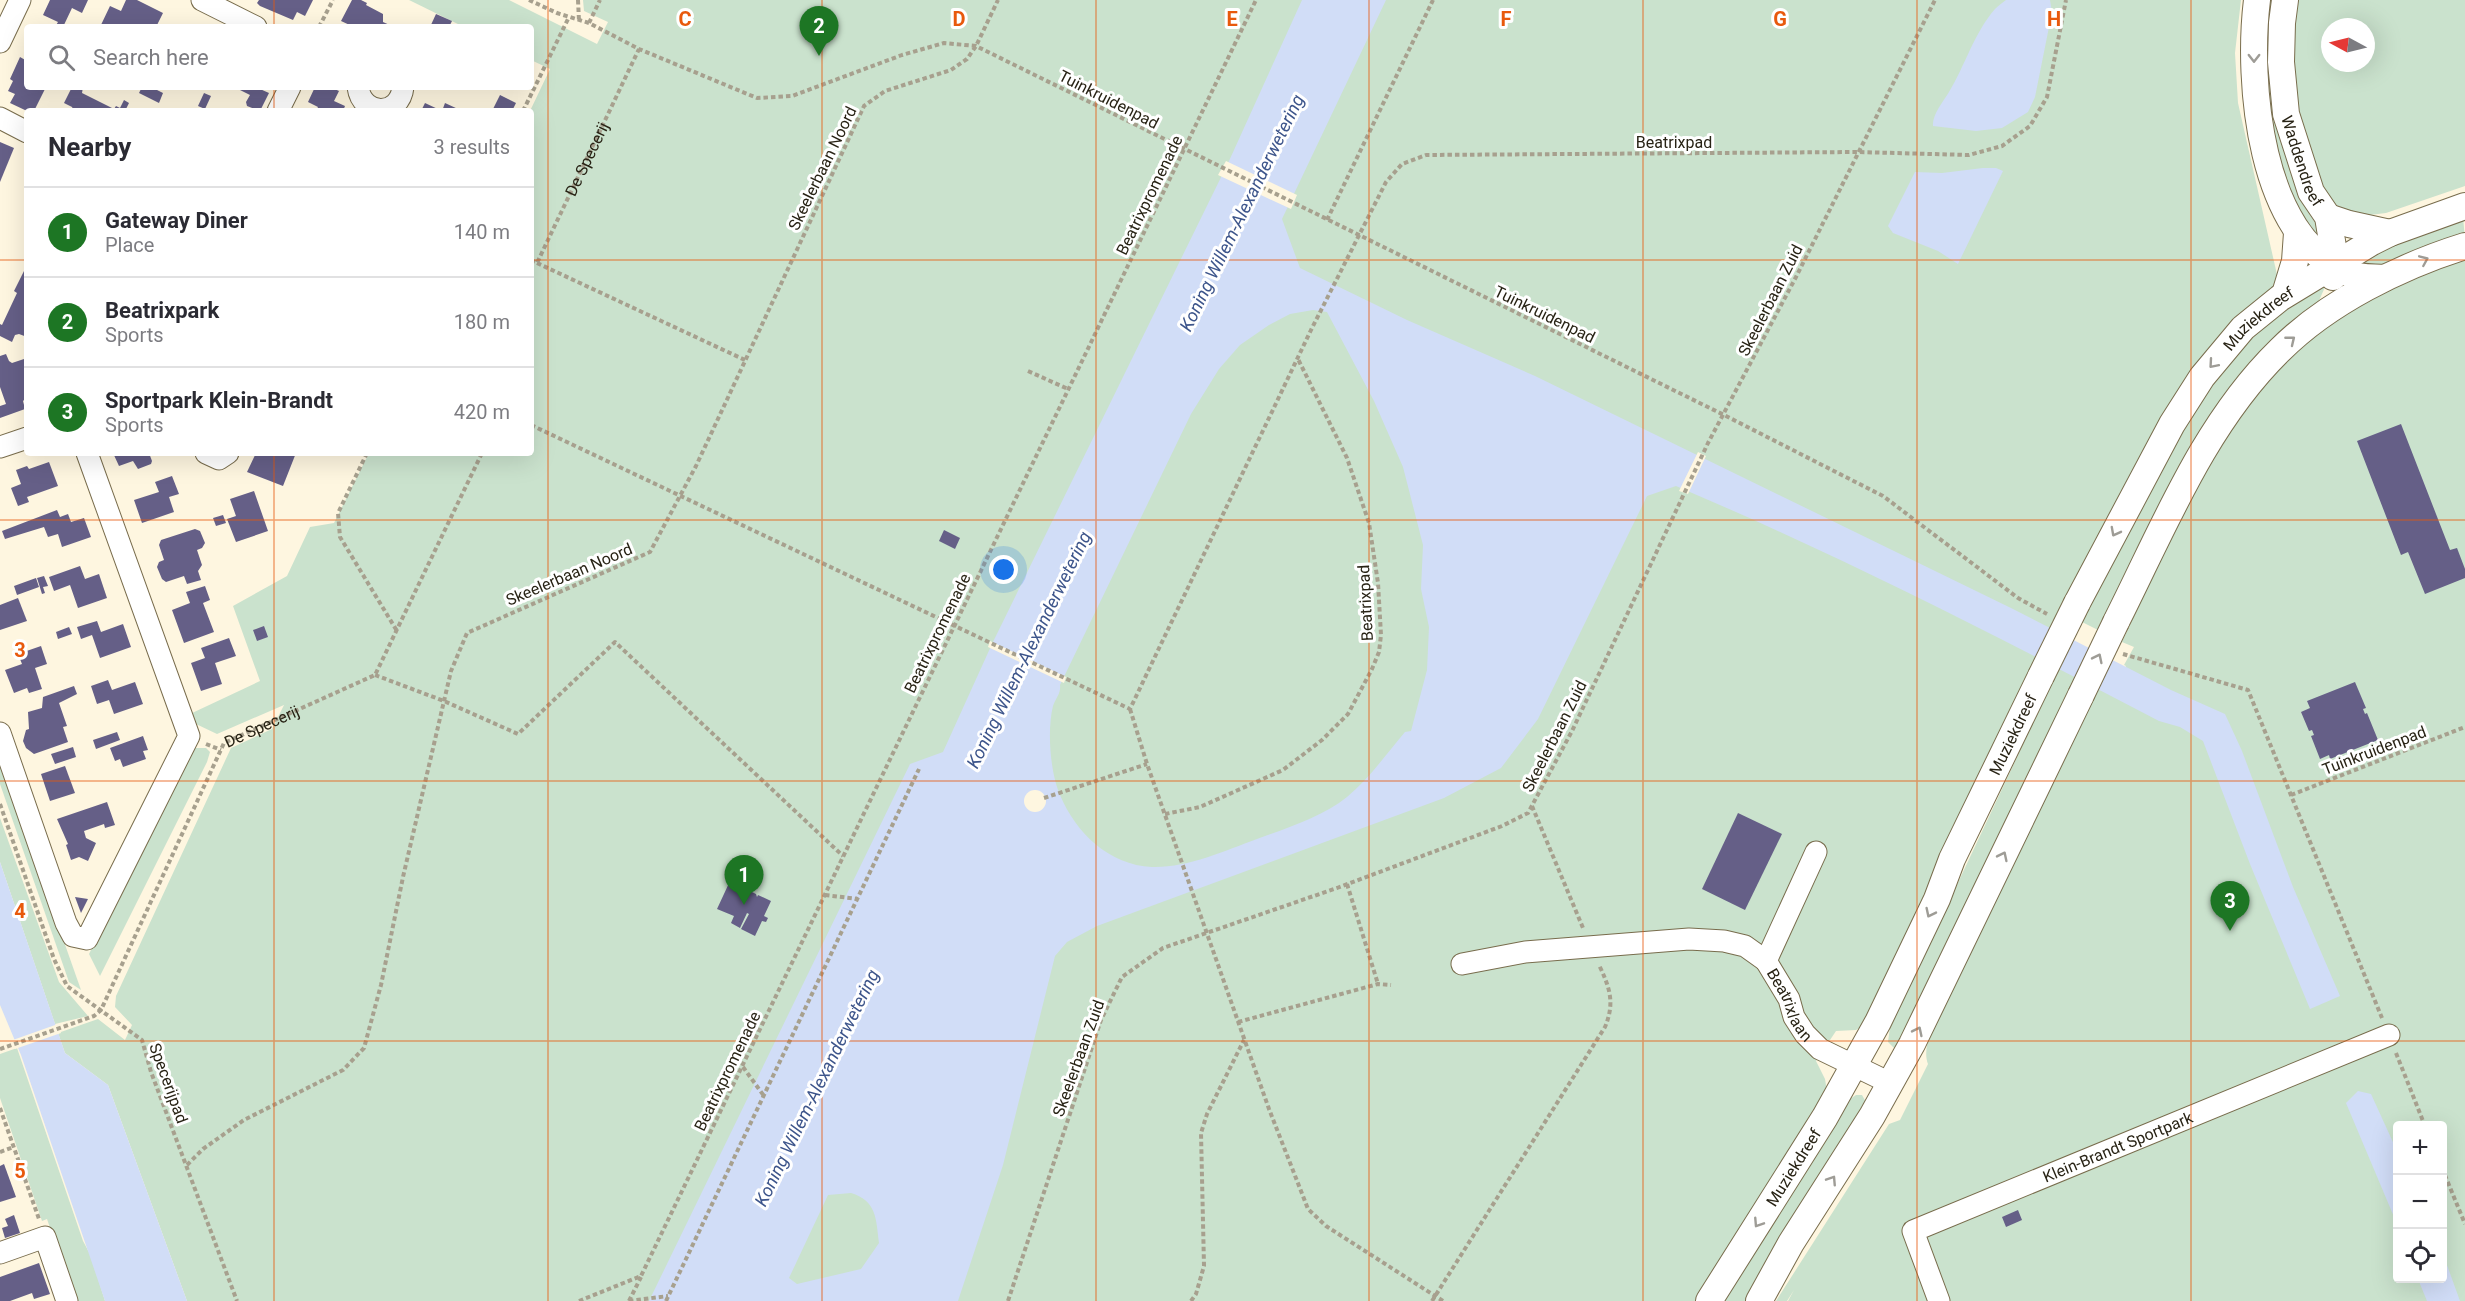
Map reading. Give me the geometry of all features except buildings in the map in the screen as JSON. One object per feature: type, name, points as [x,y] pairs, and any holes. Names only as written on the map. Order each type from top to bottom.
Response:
[{"type":"main road","name":"Waddendreef","points":[[2257,0],[2253,65],[2261,135],[2281,200],[2297,233]]},
{"type":"main road","name":"Waddendreef","points":[[2285,0],[2280,62],[2286,114],[2311,192],[2328,217],[2333,247],[2332,294],[2324,314]]},
{"type":"main road","name":"Muziekdreef","points":[[1709,1301],[1825,1117],[1878,1022],[1937,899],[1952,859],[2077,603],[2172,424],[2202,377],[2243,328],[2285,294],[2390,233],[2465,206]]},
{"type":"main road","points":[[2328,217],[2390,233]]},
{"type":"main road","points":[[2297,233],[2316,253],[2350,274],[2384,278]]},
{"type":"main road","points":[[2285,294],[2295,261],[2297,233]]},
{"type":"main road","points":[[1760,1301],[1791,1243],[1854,1146],[1912,1044],[2116,622],[2192,470],[2221,424],[2251,382],[2280,349],[2324,314],[2384,278],[2441,253],[2465,246]]},
{"type":"street","points":[[0,42],[20,0]]},
{"type":"street","points":[[201,0],[250,24]]},
{"type":"street","points":[[280,108],[288,90]]},
{"type":"street","points":[[359,90],[361,99],[373,108]]},
{"type":"street","points":[[390,108],[399,100],[402,90]]},
{"type":"street","points":[[0,118],[24,130]]},
{"type":"street","points":[[0,447],[24,439]]},
{"type":"street","points":[[0,733],[66,922],[73,936],[87,939],[189,736],[88,456]]},
{"type":"street","name":"Beatrixlaan","points":[[1816,852],[1766,961],[1789,999],[1794,1017],[1805,1034],[1820,1049],[1890,1083]]},
{"type":"street","points":[[1462,964],[1524,952],[1689,939],[1724,941],[1744,946],[1766,961]]},
{"type":"street","name":"Klein-Brandt Sportpark","points":[[1939,1301],[1913,1231],[2389,1035]]},
{"type":"street","points":[[0,1253],[45,1237],[67,1301]]},
{"type":"path","points":[[321,24],[333,0]]},
{"type":"path","name":"Tuinkruidenpad","points":[[529,0],[588,23],[639,49],[757,98],[792,96],[902,55],[944,43],[976,46],[1724,415]]},
{"type":"path","points":[[578,0],[579,21]]},
{"type":"path","points":[[588,23],[600,0]]},
{"type":"path","name":"Skeelerbaan Noord","points":[[187,1165],[203,1149],[244,1120],[343,1070],[364,1048],[381,985],[403,878],[451,671],[467,633],[650,552],[745,360],[864,106],[885,91],[951,70],[967,59],[976,46],[998,0]]},
{"type":"path","name":"Beatrixpromenade","points":[[629,1301],[1256,0]]},
{"type":"path","points":[[1327,220],[1433,0]]},
{"type":"path","name":"Skeelerbaan Zuid","points":[[1008,1301],[1101,1020],[1122,977],[1163,948],[1347,884],[1502,826],[1528,813],[1572,731],[1708,443],[1935,0]]},
{"type":"path","name":"Beatrixpad","points":[[1130,709],[1343,264],[1386,182],[1402,164],[1426,155],[1858,152],[1969,154],[2002,146],[2030,126],[2047,97],[2066,0]]},
{"type":"path","points":[[534,89],[569,17]]},
{"type":"path","name":"De Specerij","points":[[537,263],[639,49]]},
{"type":"path","points":[[524,108],[533,90]]},
{"type":"path","points":[[534,262],[745,360]]},
{"type":"path","name":"Beatrixpad","points":[[1165,814],[1200,807],[1283,770],[1322,740],[1348,714],[1379,652],[1381,635],[1378,583],[1369,523],[1347,458],[1298,359]]},
{"type":"path","points":[[1028,371],[1068,390]]},
{"type":"path","points":[[534,425],[1081,688],[1130,709],[1147,764],[1244,1039],[1294,1178],[1308,1209],[1326,1226],[1434,1299],[1443,1301]]},
{"type":"path","points":[[366,456],[338,513],[340,537],[397,631]]},
{"type":"path","points":[[481,456],[375,675],[444,700],[518,734],[615,642],[843,856]]},
{"type":"path","name":"De Specerij","points":[[101,1010],[224,743],[375,675]]},
{"type":"path","name":"Tuinkruidenpad","points":[[2291,795],[2465,727]]},
{"type":"path","points":[[1044,798],[1147,764]]},
{"type":"path","points":[[629,1301],[667,1299],[919,770]]},
{"type":"path","name":"Specerijpad","points":[[0,804],[54,959],[67,986],[142,1040],[151,1072],[237,1301]]},
{"type":"path","points":[[1434,1299],[1611,1014],[1610,988],[1590,947],[1532,806]]},
{"type":"path","points":[[1347,884],[1378,984]]},
{"type":"path","points":[[825,895],[858,899]]},
{"type":"path","points":[[1238,1022],[1378,984],[1391,985]]},
{"type":"path","points":[[0,1049],[94,1016],[101,1010]]},
{"type":"path","points":[[2389,1035],[2424,1121]]},
{"type":"path","points":[[1191,1301],[1196,1294],[1204,1266],[1201,1133],[1207,1114],[1244,1039]]},
{"type":"path","points":[[743,1067],[764,1095]]},
{"type":"path","points":[[0,1107],[45,1237]]},
{"type":"path","points":[[0,1152],[14,1147]]},
{"type":"path","points":[[2445,1175],[2465,1224]]},
{"type":"path","points":[[579,1301],[641,1276]]},
{"type":"green space","points":[[409,0],[509,0],[597,44],[608,22],[584,11],[583,0],[2241,0],[2235,53],[2238,103],[2278,279],[2267,298],[2236,327],[1868,1023],[1856,1030],[1836,1031],[1816,1061],[1825,1079],[1827,1091],[1699,1301],[187,1301],[108,1085],[65,1053],[58,1033],[98,1019],[125,1040],[132,1025],[115,1007],[116,996],[231,748],[272,729],[284,705],[217,734],[196,724],[190,714],[260,681],[233,606],[287,576],[310,527],[334,523],[368,456],[534,456],[534,108],[531,108],[550,69],[534,61],[534,24],[458,24]]},
{"type":"green space","points":[[2268,0],[2277,0],[2290,169],[2308,211],[2320,231],[2316,237],[2294,199],[2272,132],[2264,65]]},
{"type":"green space","points":[[2294,0],[2465,0],[2465,186],[2386,213],[2361,216],[2345,211],[2332,202],[2310,168],[2289,76]]},
{"type":"green space","points":[[2463,217],[2465,239],[2397,262],[2369,264],[2356,262],[2369,249]]},
{"type":"green space","points":[[2465,256],[2465,1301],[1788,1301],[1794,1290],[1787,1301],[1776,1301],[1889,1124],[1900,1120],[1928,1064],[1927,1047],[1932,1028],[2098,689],[2112,695],[2126,666],[2124,665],[2134,647],[2122,642],[2205,462],[2240,407],[2290,356],[2344,312],[2386,290]]},
{"type":"green space","points":[[2326,285],[2317,305],[2286,333],[2102,632],[2082,622],[2178,427],[2262,323]]},
{"type":"green space","points":[[2059,668],[2079,678],[1909,1039],[1895,1049],[1888,1042],[1890,1027]]},
{"type":"green space","points":[[191,748],[206,748],[210,752],[207,762],[100,976],[89,954]]},
{"type":"green space","points":[[0,760],[81,990],[69,982],[0,784]]},
{"type":"green space","points":[[0,818],[59,982],[88,1016],[55,1024],[0,862]]},
{"type":"green space","points":[[17,1048],[105,1301],[75,1301],[47,1219],[42,1221],[0,1098],[0,1054]]},
{"type":"green space","points":[[1856,1095],[1862,1095],[1867,1104],[1751,1301],[1720,1301],[1847,1101]]},
{"type":"water","name":"Koning Willem-Alexanderwetering","points":[[1302,0],[1386,0],[1282,219],[1300,268],[1407,320],[1535,376],[2013,609],[2171,690],[2225,714],[2242,751],[2293,887],[2340,996],[2310,1009],[2250,864],[2203,741],[2180,727],[2159,721],[1860,569],[1676,486],[1647,496],[1538,719],[1501,768],[1444,798],[1097,926],[1067,942],[1055,956],[1003,1165],[958,1301],[649,1301],[910,764],[943,752],[992,644],[1229,161]],"holes":[[[1313,310],[1327,312],[1374,401],[1403,467],[1423,545],[1421,589],[1429,627],[1427,670],[1411,731],[1405,732],[1355,790],[1327,810],[1304,821],[1192,862],[1165,867],[1136,865],[1108,853],[1096,844],[1075,822],[1067,809],[1057,786],[1052,763],[1050,727],[1053,706],[1060,685],[1191,414],[1219,369],[1240,345],[1269,325],[1290,314]],[[851,1193],[860,1196],[874,1212],[879,1243],[861,1269],[797,1284],[789,1278],[828,1195]]]},
{"type":"water","points":[[2006,0],[2050,0],[2052,12],[2035,97],[2028,112],[2002,128],[1976,131],[1933,126],[1936,113],[1955,82],[1981,28],[1995,9]]},
{"type":"water","points":[[1996,168],[2003,171],[1958,264],[1938,251],[1893,233],[1888,226],[1915,172],[1942,173]]},
{"type":"water","points":[[0,862],[65,1053],[108,1085],[187,1301],[105,1301],[21,1055],[0,1005]]},
{"type":"water","points":[[2358,1091],[2371,1094],[2393,1142],[2393,1215],[2346,1103]]},
{"type":"water","points":[[2447,1265],[2460,1301],[2427,1301],[2420,1283],[2447,1283]]},
{"type":"pier","points":[[1226,161],[1297,195],[1291,209],[1218,175]]},
{"type":"pier","points":[[1698,452],[1706,456],[1688,494],[1679,491]]},
{"type":"pier","points":[[990,641],[1066,677],[1064,683],[988,647]]},
{"type":"pier","points":[[1035,790],[1043,793],[1046,801],[1043,809],[1035,812],[1027,809],[1024,801],[1027,793]]},
{"type":"pier","points":[[58,1024],[61,1033],[15,1049],[10,1041]]},
{"type":"place","name":"Beatrixpark","points":[[819,56]]},
{"type":"place","name":"Gateway Diner","points":[[744,905]]},
{"type":"place","name":"Sportpark Klein-Brandt","points":[[2230,931]]}]
